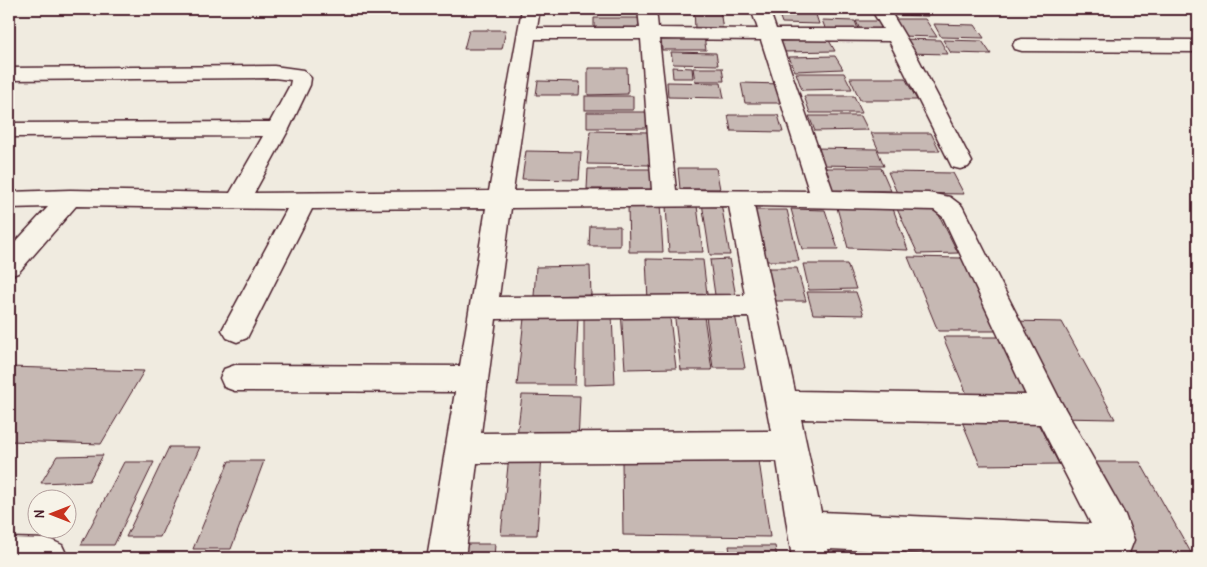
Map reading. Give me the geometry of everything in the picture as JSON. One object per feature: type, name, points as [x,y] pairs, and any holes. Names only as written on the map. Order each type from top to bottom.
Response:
[{"type":"street","points":[[647,9],[665,198]]},
{"type":"street","points":[[760,9],[824,199]]},
{"type":"street","points":[[880,9],[960,162]]},
{"type":"street","points":[[446,558],[500,199],[530,21],[650,33],[895,35]]},
{"type":"street","points":[[1022,45],[1198,46]]},
{"type":"street","points":[[9,74],[264,72],[296,74],[302,78],[300,86],[278,129],[236,201]]},
{"type":"street","points":[[9,130],[278,129]]},
{"type":"street","points":[[9,200],[70,198],[236,201],[740,198],[928,201],[941,203],[953,212],[1049,410],[1115,534],[1116,540],[1112,543],[809,544],[791,446],[740,198]]},
{"type":"street","points":[[9,266],[70,198]]},
{"type":"street","points":[[236,330],[304,200]]},
{"type":"street","points":[[484,308],[761,306]]},
{"type":"street","points":[[235,378],[473,379]]},
{"type":"street","points":[[783,406],[1049,410]]},
{"type":"street","points":[[463,448],[791,446]]},
{"type":"street","points":[[9,557],[49,558]]},
{"type":"building","points":[[694,9],[720,10],[723,30],[695,29]]},
{"type":"building","points":[[777,9],[814,9],[819,24],[782,23]]},
{"type":"building","points":[[886,9],[924,9],[928,16],[890,15]]},
{"type":"building","points":[[594,18],[641,18],[642,30],[594,30]]},
{"type":"building","points":[[890,19],[925,19],[937,37],[900,36]]},
{"type":"building","points":[[822,20],[855,21],[860,34],[827,33]]},
{"type":"building","points":[[856,21],[881,21],[887,34],[862,34]]},
{"type":"building","points":[[934,24],[975,25],[984,38],[941,37]]},
{"type":"building","points":[[469,30],[506,30],[502,49],[464,49]]},
{"type":"building","points":[[661,36],[704,36],[706,50],[662,50]]},
{"type":"building","points":[[777,37],[827,37],[835,51],[783,52]]},
{"type":"building","points":[[901,39],[940,40],[948,54],[908,53]]},
{"type":"building","points":[[943,40],[982,41],[991,54],[951,53]]},
{"type":"building","points":[[671,52],[716,53],[718,65],[673,64]]},
{"type":"building","points":[[835,56],[843,69],[795,71],[789,57]]},
{"type":"building","points":[[672,67],[692,68],[693,78],[673,78]]},
{"type":"building","points":[[588,68],[627,68],[628,94],[588,95]]},
{"type":"building","points":[[693,68],[722,68],[724,81],[695,81]]},
{"type":"building","points":[[796,73],[844,73],[852,89],[802,90]]},
{"type":"building","points":[[850,78],[905,78],[917,100],[860,100]]},
{"type":"building","points":[[538,81],[580,82],[579,95],[536,95]]},
{"type":"building","points":[[667,82],[721,83],[724,98],[668,97]]},
{"type":"building","points":[[741,83],[782,84],[787,103],[745,103]]},
{"type":"building","points":[[585,96],[633,96],[633,110],[585,110]]},
{"type":"building","points":[[804,96],[854,96],[862,113],[810,113]]},
{"type":"building","points":[[587,112],[646,112],[647,128],[587,128]]},
{"type":"building","points":[[728,115],[778,115],[783,132],[731,131]]},
{"type":"building","points":[[809,116],[861,116],[868,130],[815,131]]},
{"type":"building","points":[[590,131],[649,132],[650,165],[587,164]]},
{"type":"building","points":[[871,133],[931,133],[940,151],[879,151]]},
{"type":"building","points":[[811,148],[877,149],[884,166],[816,165]]},
{"type":"building","points":[[526,151],[581,152],[579,180],[522,179]]},
{"type":"building","points":[[678,168],[716,168],[720,189],[680,189]]},
{"type":"building","points":[[819,168],[881,168],[891,191],[826,190]]},
{"type":"building","points":[[588,169],[652,169],[653,189],[587,189]]},
{"type":"building","points":[[888,172],[953,173],[964,194],[897,193]]},
{"type":"building","points":[[702,203],[721,203],[730,255],[710,255]]},
{"type":"building","points":[[628,204],[660,204],[663,252],[629,252]]},
{"type":"building","points":[[836,204],[892,206],[908,250],[848,248]]},
{"type":"building","points":[[666,206],[697,206],[703,252],[669,252]]},
{"type":"building","points":[[791,209],[825,210],[838,249],[802,249]]},
{"type":"building","points":[[897,209],[936,209],[958,253],[918,254]]},
{"type":"building","points":[[751,210],[787,210],[799,261],[761,261]]},
{"type":"building","points":[[590,226],[620,226],[620,246],[589,246]]},
{"type":"building","points":[[908,257],[962,258],[997,331],[938,331]]},
{"type":"building","points":[[646,259],[703,260],[708,302],[648,301]]},
{"type":"building","points":[[729,259],[737,302],[716,302],[710,260]]},
{"type":"building","points":[[803,264],[847,264],[856,289],[809,290]]},
{"type":"building","points":[[590,266],[591,295],[534,296],[536,267]]},
{"type":"building","points":[[761,268],[797,268],[806,301],[768,301]]},
{"type":"building","points":[[807,292],[856,292],[864,315],[813,314]]},
{"type":"building","points":[[705,309],[734,309],[745,368],[713,368]]},
{"type":"building","points":[[669,310],[676,368],[625,369],[621,311]]},
{"type":"building","points":[[703,310],[712,370],[681,370],[674,311]]},
{"type":"building","points":[[612,315],[615,384],[584,385],[584,316]]},
{"type":"building","points":[[524,318],[578,318],[575,385],[517,385]]},
{"type":"building","points":[[1011,321],[1062,322],[1115,419],[1059,418]]},
{"type":"building","points":[[943,337],[999,337],[1030,399],[969,399]]},
{"type":"building","points":[[9,367],[144,371],[101,444],[9,441]]},
{"type":"building","points":[[522,395],[580,396],[578,444],[516,443]]},
{"type":"building","points":[[1035,418],[1059,464],[980,465],[961,419]]},
{"type":"building","points":[[169,447],[200,447],[160,537],[126,537]]},
{"type":"building","points":[[103,455],[89,481],[41,483],[57,456]]},
{"type":"building","points":[[509,455],[542,455],[537,535],[501,535]]},
{"type":"building","points":[[622,460],[759,461],[770,537],[623,535]]},
{"type":"building","points":[[229,461],[264,461],[231,549],[193,549]]},
{"type":"building","points":[[124,462],[154,462],[114,545],[81,545]]},
{"type":"building","points":[[1084,462],[1140,462],[1194,558],[1133,558]]},
{"type":"building","points":[[459,544],[495,544],[494,558],[457,558]]},
{"type":"building","points":[[729,546],[775,546],[777,558],[731,558]]},
{"type":"building","points":[[689,551],[725,551],[726,558],[689,558]]}]
